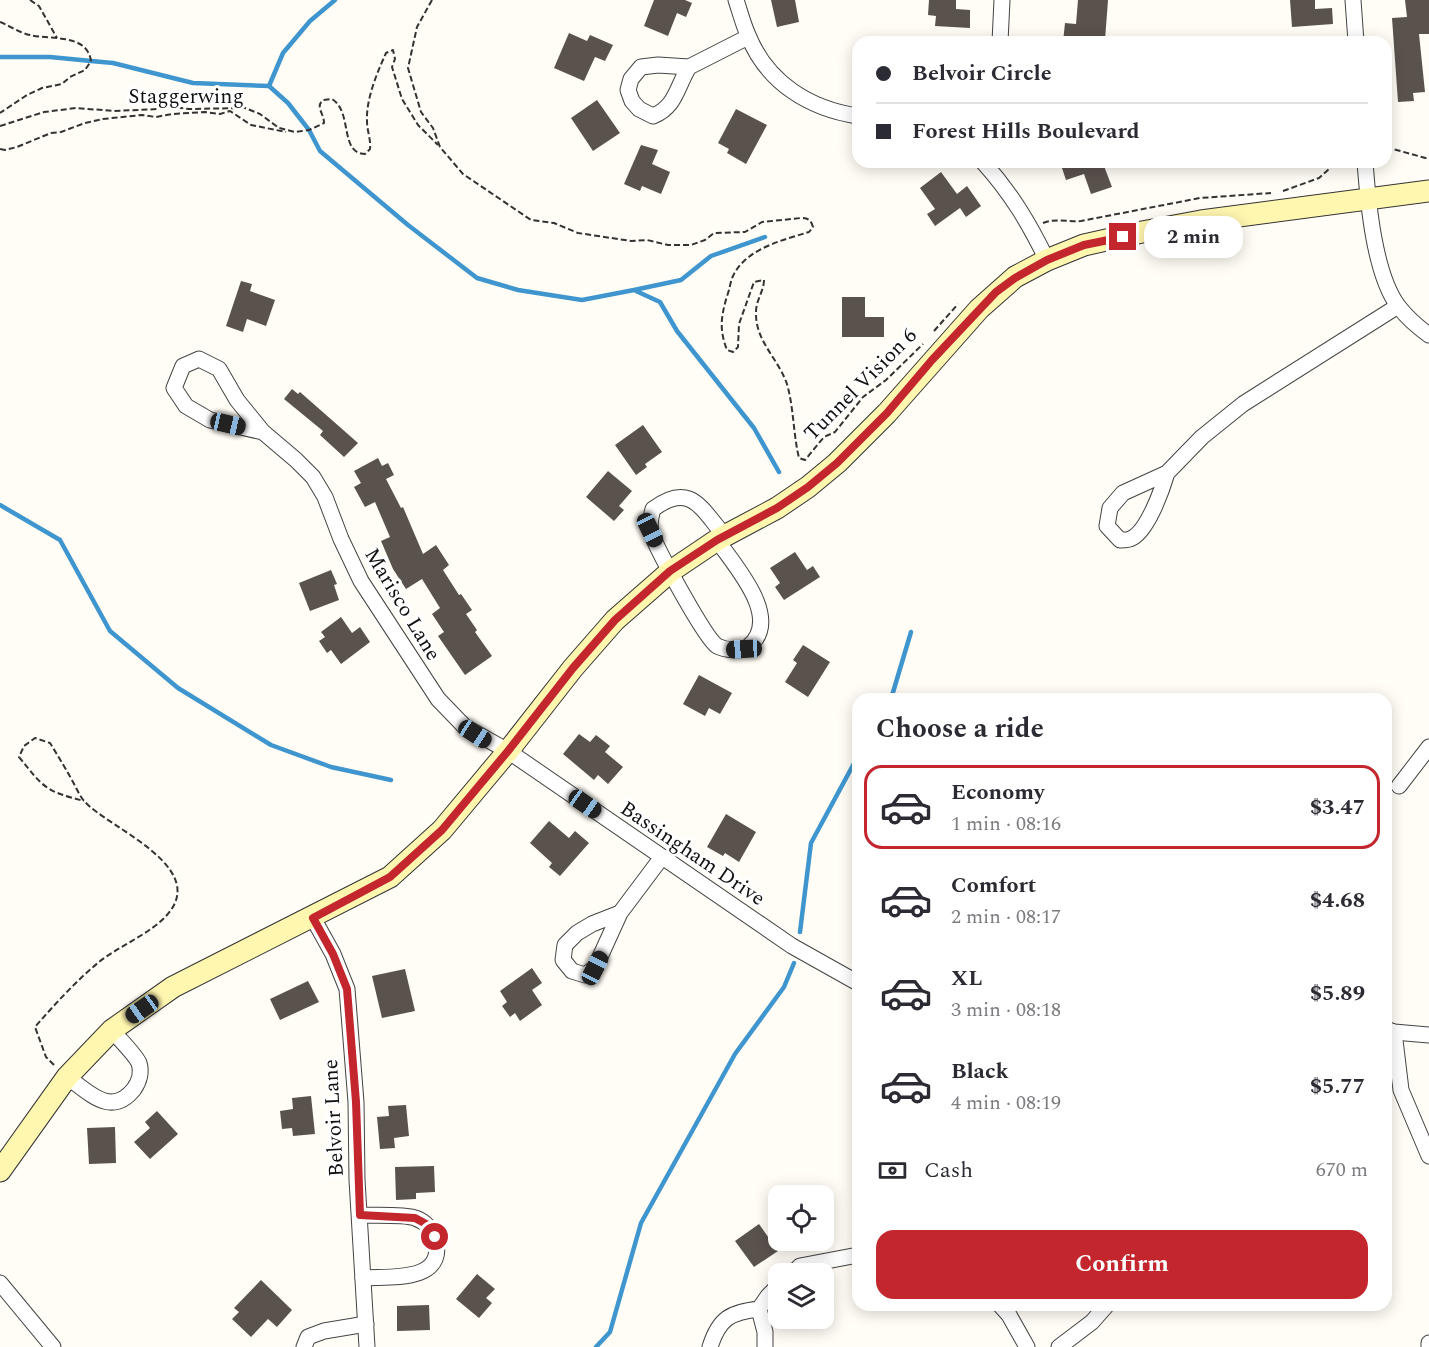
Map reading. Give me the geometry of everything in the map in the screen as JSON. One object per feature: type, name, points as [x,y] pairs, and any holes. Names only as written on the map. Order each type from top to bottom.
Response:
[{"type":"main road","points":[[0,1172],[67,1077],[112,1030],[173,987],[390,877],[442,830],[573,668],[615,620],[670,571],[721,538],[777,508],[808,487],[837,463],[887,413],[978,309],[1015,278],[1047,260],[1084,245],[1166,228],[1429,191]]},
{"type":"street","points":[[736,0],[748,37],[765,65],[787,88],[809,102],[826,109],[852,115]]},
{"type":"street","points":[[1000,36],[1002,0]]},
{"type":"street","points":[[1353,0],[1356,36]]},
{"type":"street","points":[[688,67],[748,37]]},
{"type":"street","points":[[988,168],[1007,189],[1028,221],[1047,260]]},
{"type":"street","points":[[1365,168],[1368,199],[1378,256],[1387,285],[1398,306],[1429,335]]},
{"type":"street","points":[[1167,473],[1162,493],[1140,531],[1129,540],[1120,540],[1107,526],[1110,508],[1123,493],[1167,473],[1202,437],[1243,404],[1398,306]]},
{"type":"street","name":"Marisco Lane","points":[[263,432],[210,420],[186,406],[174,388],[183,366],[200,359],[219,369],[237,400],[263,432],[313,477],[325,497],[361,582],[438,699],[465,727],[508,751]]},
{"type":"street","points":[[678,496],[687,498],[697,503],[721,538],[757,599],[761,613],[758,635],[748,647],[732,650],[718,646],[710,638],[670,571],[650,530],[653,509],[665,500],[678,496]]},
{"type":"street","points":[[1399,786],[1429,747]]},
{"type":"street","name":"Bassingham Drive","points":[[508,751],[792,946],[852,980]]},
{"type":"street","points":[[620,913],[662,857]]},
{"type":"street","name":"Belvoir Lane","points":[[313,918],[333,954],[347,989],[356,1102],[367,1347]]},
{"type":"street","points":[[67,1077],[99,1100],[110,1103],[120,1102],[130,1094],[138,1084],[140,1074],[138,1062],[112,1030]]},
{"type":"street","points":[[1392,1030],[1429,1035]]},
{"type":"street","points":[[1392,1041],[1401,1090],[1429,1156]]},
{"type":"street","points":[[360,1215],[415,1218],[428,1225],[435,1237],[437,1249],[435,1260],[428,1269],[418,1274],[363,1278]]},
{"type":"street","points":[[816,1263],[852,1256]]},
{"type":"street","points":[[0,1283],[53,1347]]},
{"type":"street","points":[[765,1347],[765,1332],[759,1309],[768,1296]]},
{"type":"street","points":[[710,1347],[721,1324],[736,1311],[759,1309]]},
{"type":"street","points":[[1005,1311],[1027,1347]]},
{"type":"street","points":[[1059,1347],[1092,1322],[1102,1311]]},
{"type":"street","points":[[303,1347],[308,1337],[324,1331],[366,1324]]},
{"type":"path","points":[[30,0],[39,6],[57,38]]},
{"type":"path","name":"Tunnel Vision 6","points":[[432,0],[417,27],[408,68],[421,112],[432,128],[440,147],[463,174],[531,220],[554,223],[578,233],[631,241],[647,240],[668,245],[691,245],[705,240],[714,233],[745,232],[762,222],[801,218],[806,218],[811,222],[813,227],[809,232],[769,244],[742,263],[730,283],[720,328],[727,350],[733,352],[738,347],[740,324],[754,282],[764,280],[756,312],[759,334],[787,385],[793,407],[799,458],[805,460],[812,455],[824,438],[835,432],[863,397],[886,380],[927,340]]},
{"type":"path","points":[[0,22],[27,35],[67,39],[81,45],[91,56],[90,65],[69,77],[62,84],[42,88],[27,95],[0,113]]},
{"type":"path","points":[[0,149],[16,147],[85,123],[141,115],[156,117],[205,112],[220,114],[230,111],[251,125],[289,133],[324,123],[320,103],[323,100],[332,99],[339,105],[348,126],[350,144],[361,154],[368,152],[371,138],[367,122],[377,74],[386,53],[393,50],[395,58],[392,67],[402,99],[418,125],[440,147]]},
{"type":"path","name":"Staggerwing","points":[[0,126],[45,112],[76,108],[114,111],[172,107],[245,108],[260,114],[279,128],[295,132]]},
{"type":"path","points":[[1392,149],[1429,159]]},
{"type":"path","points":[[1281,192],[1319,178],[1330,168]]},
{"type":"path","points":[[1040,224],[1058,220],[1081,221],[1200,198],[1271,193]]},
{"type":"path","name":"Tunnel Vision 6","points":[[933,333],[961,301]]},
{"type":"path","points":[[67,1077],[46,1058],[35,1027],[54,1004],[100,962],[167,915],[176,900],[177,885],[171,870],[145,843],[115,825],[84,801],[50,743],[35,738],[24,746],[19,757],[41,785],[55,794],[84,801]]},
{"type":"building","points":[[654,0],[685,0],[692,3],[686,17],[677,13],[668,36],[644,26]]},
{"type":"building","points":[[771,0],[795,0],[799,22],[777,27]]},
{"type":"building","points":[[929,0],[956,0],[956,9],[970,10],[970,28],[935,26],[936,16],[928,15]]},
{"type":"building","points":[[1078,0],[1108,0],[1105,36],[1064,36],[1065,23],[1076,24]]},
{"type":"building","points":[[1290,0],[1315,0],[1315,9],[1332,8],[1333,24],[1292,27]]},
{"type":"building","points":[[1405,0],[1429,0],[1429,34],[1419,34],[1425,92],[1413,93],[1414,101],[1398,102],[1392,18],[1407,17]]},
{"type":"building","points":[[569,33],[587,41],[590,35],[613,45],[605,61],[595,57],[584,81],[554,68]]},
{"type":"building","points":[[597,100],[620,133],[593,151],[571,118]]},
{"type":"building","points":[[736,109],[767,125],[746,164],[727,153],[729,149],[718,143]]},
{"type":"building","points":[[641,145],[658,150],[652,164],[670,172],[661,194],[642,186],[640,191],[624,184]]},
{"type":"building","points":[[1062,168],[1105,168],[1112,187],[1091,194],[1084,174],[1066,180]]},
{"type":"building","points":[[941,172],[957,194],[967,186],[981,206],[966,217],[960,208],[935,226],[927,214],[935,209],[920,188]]},
{"type":"building","points":[[241,281],[252,284],[250,291],[275,300],[266,326],[247,319],[243,332],[226,326]]},
{"type":"building","points":[[842,297],[865,297],[865,317],[884,317],[884,337],[842,337]]},
{"type":"building","points":[[292,389],[298,394],[300,392],[358,443],[344,457],[320,435],[323,431],[284,399]]},
{"type":"building","points":[[643,425],[662,452],[645,464],[647,467],[636,475],[615,445]]},
{"type":"building","points":[[378,458],[382,466],[388,463],[394,475],[386,479],[401,508],[403,507],[423,554],[436,545],[449,565],[443,570],[472,610],[466,614],[477,630],[475,632],[492,656],[465,675],[438,636],[444,632],[432,614],[440,608],[422,579],[406,589],[393,569],[381,541],[390,537],[375,502],[365,507],[354,487],[361,483],[354,471]]},
{"type":"building","points":[[608,471],[632,491],[619,506],[624,510],[614,521],[586,497]]},
{"type":"building","points":[[795,552],[807,570],[813,566],[820,577],[784,600],[775,587],[780,583],[770,568]]},
{"type":"building","points":[[331,570],[337,584],[334,585],[339,600],[310,611],[299,583]]},
{"type":"building","points":[[341,617],[352,633],[360,627],[370,642],[341,664],[331,650],[327,653],[319,641],[325,637],[321,632]]},
{"type":"building","points":[[803,645],[830,662],[808,697],[785,682],[797,663],[793,660]]},
{"type":"building","points":[[699,675],[732,693],[720,714],[709,708],[705,716],[683,704]]},
{"type":"building","points":[[579,734],[590,742],[596,735],[610,746],[605,752],[623,767],[608,784],[598,775],[594,780],[563,754]]},
{"type":"building","points":[[726,814],[756,832],[739,862],[725,853],[723,856],[707,847]]},
{"type":"building","points":[[549,821],[569,838],[575,831],[589,843],[560,876],[549,867],[552,863],[530,843]]},
{"type":"building","points":[[532,968],[542,983],[532,990],[542,1005],[520,1021],[515,1013],[510,1017],[502,1006],[507,1002],[500,991]]},
{"type":"building","points":[[405,969],[415,1011],[382,1018],[372,976]]},
{"type":"building","points":[[308,981],[319,1002],[280,1020],[270,999]]},
{"type":"building","points":[[311,1096],[315,1134],[293,1136],[292,1128],[282,1129],[280,1111],[293,1109],[292,1098]]},
{"type":"building","points":[[406,1105],[409,1136],[394,1138],[395,1148],[380,1149],[377,1117],[389,1116],[388,1106]]},
{"type":"building","points":[[157,1111],[178,1134],[150,1159],[134,1142],[150,1128],[145,1122]]},
{"type":"building","points":[[115,1127],[116,1163],[89,1164],[87,1128]]},
{"type":"building","points":[[434,1166],[435,1192],[416,1193],[416,1199],[396,1200],[395,1167]]},
{"type":"building","points":[[759,1224],[768,1237],[768,1251],[778,1251],[754,1267],[735,1241]]},
{"type":"building","points":[[477,1274],[495,1289],[486,1298],[492,1303],[479,1318],[456,1299]]},
{"type":"building","points":[[261,1280],[292,1310],[277,1327],[268,1319],[251,1337],[232,1319],[239,1312],[234,1308]]},
{"type":"building","points":[[429,1305],[430,1330],[397,1331],[397,1306]]},
{"type":"waterway","points":[[269,86],[283,53],[310,21],[335,0]]},
{"type":"waterway","points":[[0,57],[50,57],[113,63],[193,83],[269,86],[288,103],[309,130],[320,151],[408,225],[477,278],[518,290],[582,300],[681,280],[711,256],[765,237]]},
{"type":"waterway","points":[[636,291],[660,302],[677,331],[754,428],[779,472]]},
{"type":"waterway","points":[[0,505],[60,540],[110,631],[178,688],[271,745],[331,767],[391,780]]},
{"type":"waterway","points":[[893,693],[911,632]]},
{"type":"waterway","points":[[800,932],[811,843],[852,767]]},
{"type":"waterway","points":[[596,1347],[610,1332],[641,1223],[735,1054],[784,987],[794,963]]},
{"type":"route","points":[[435,1237],[428,1225],[415,1218],[360,1215],[356,1102],[347,989],[333,954],[313,918],[390,877],[442,830],[573,668],[615,620],[670,571],[717,540],[777,508],[808,487],[837,463],[887,413],[932,360],[996,292],[1047,260],[1084,245],[1123,237]]}]
